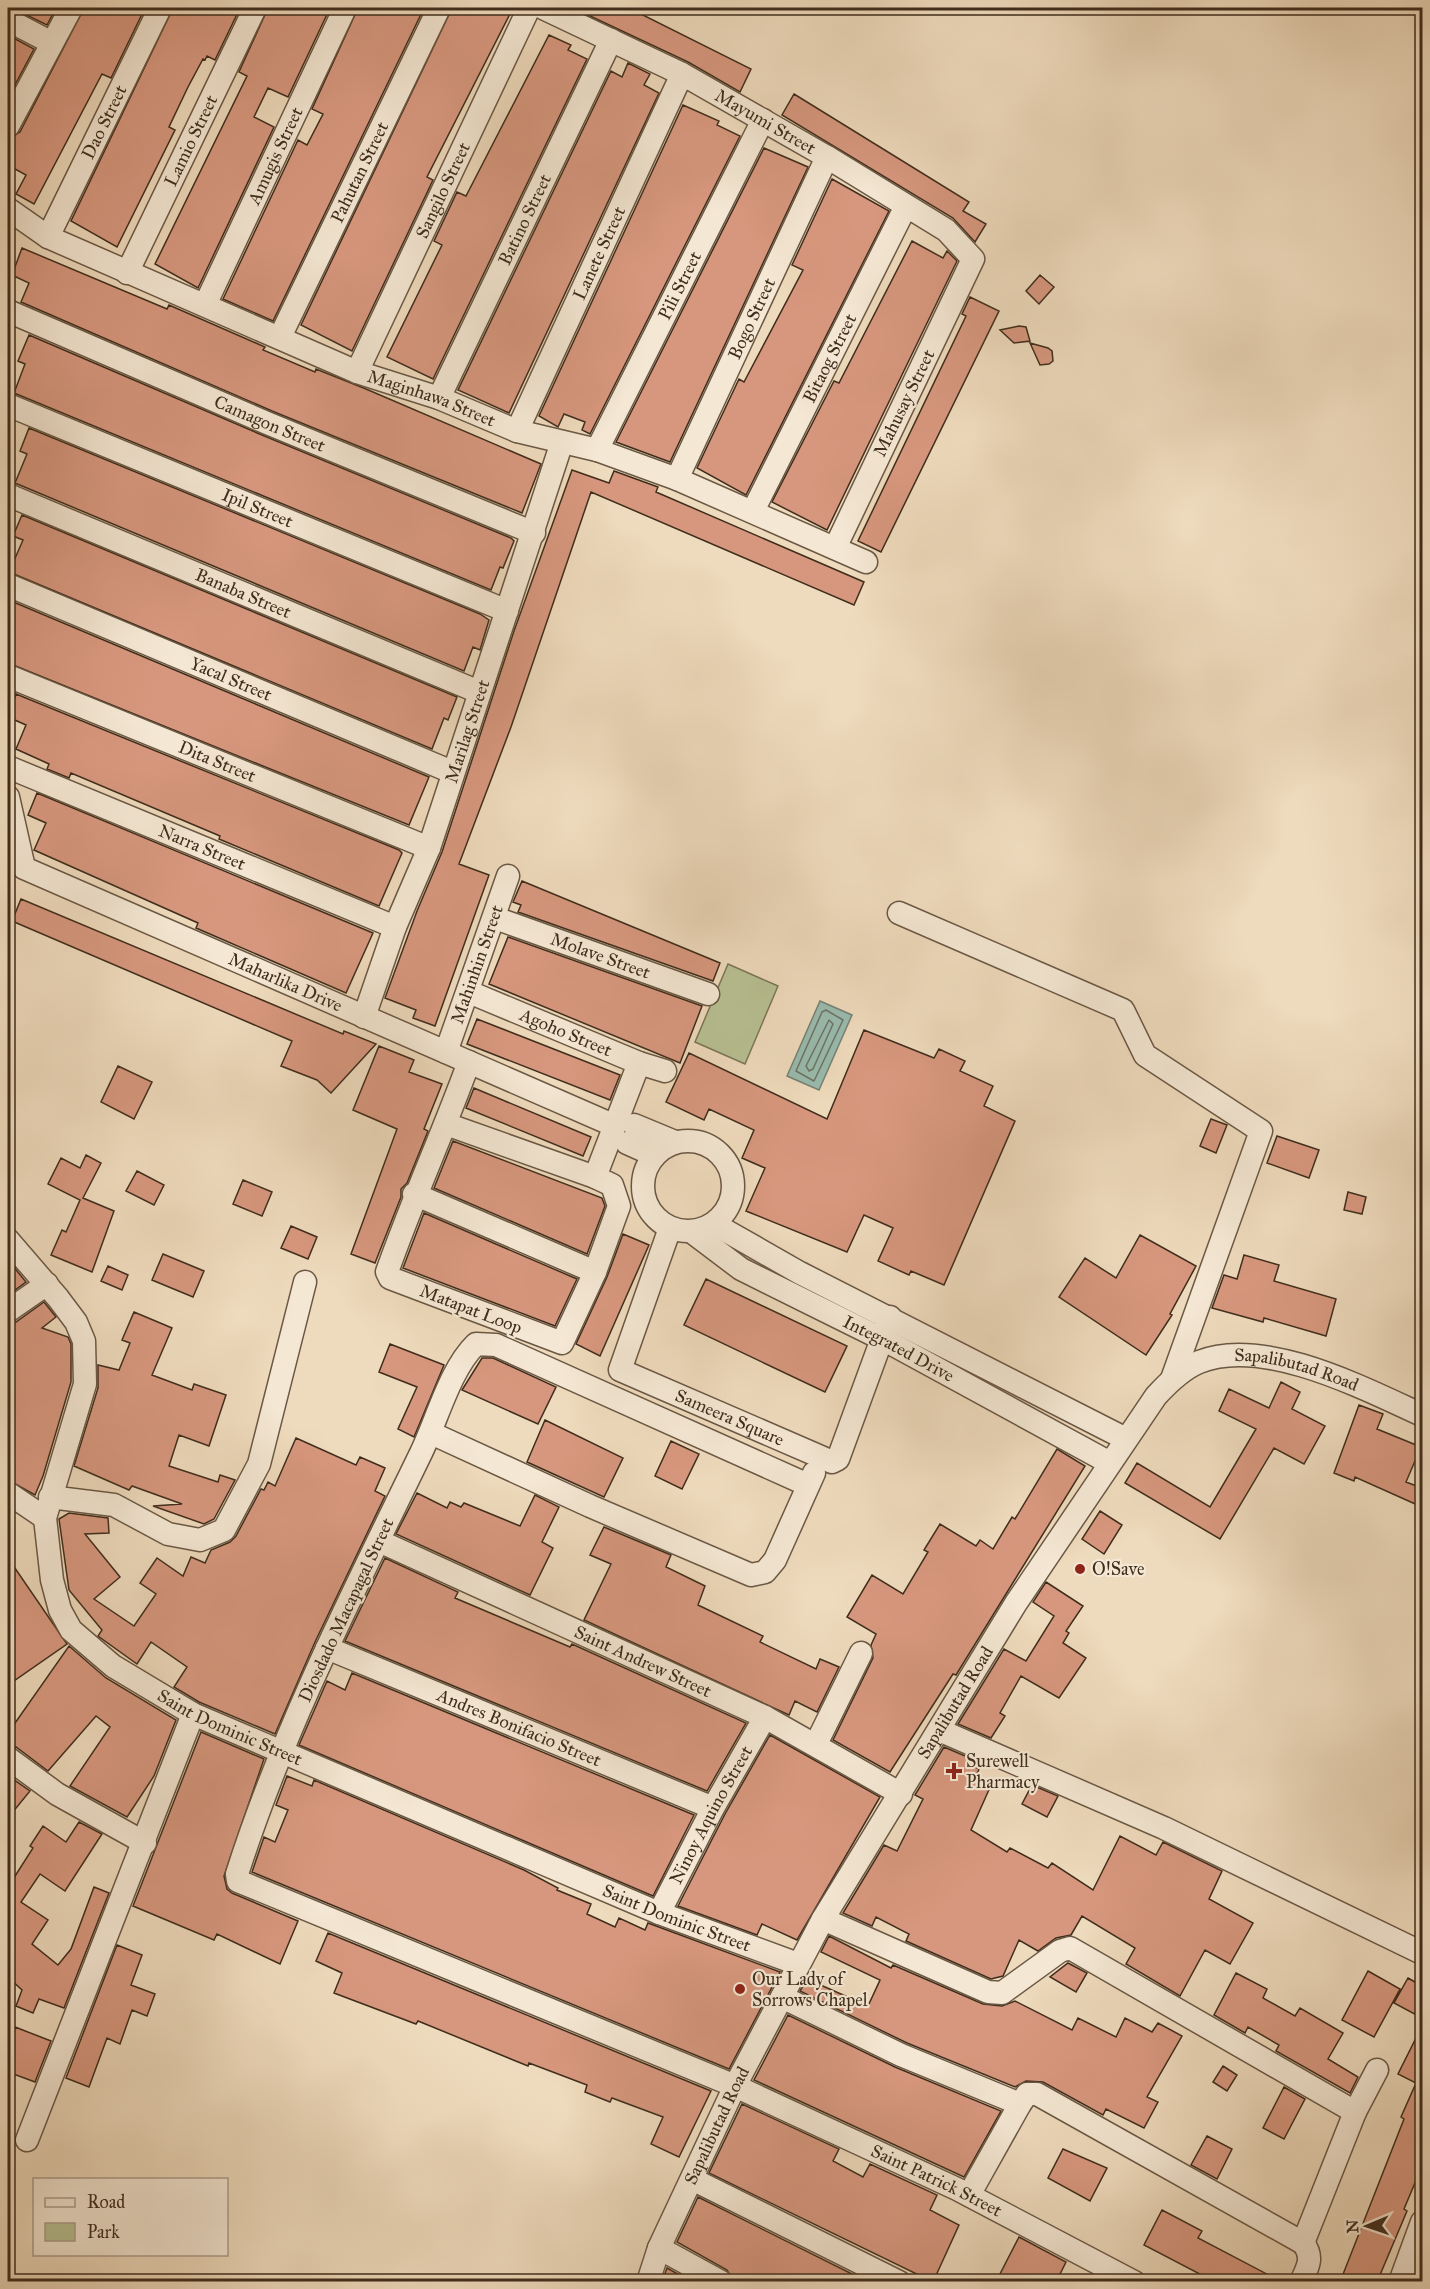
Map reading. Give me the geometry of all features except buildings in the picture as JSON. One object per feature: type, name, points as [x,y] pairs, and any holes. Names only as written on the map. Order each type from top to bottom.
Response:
[{"type":"street","points":[[10,115],[70,8]]},
{"type":"street","name":"Dao Street","points":[[48,237],[160,8]]},
{"type":"street","name":"Lamio Street","points":[[127,273],[255,8]]},
{"type":"street","name":"Amugis Street","points":[[205,305],[345,8]]},
{"type":"street","name":"Pahutan Street","points":[[280,337],[439,8]]},
{"type":"street","name":"Sangilo Street","points":[[357,372],[529,8]]},
{"type":"street","name":"Mayumi Street","points":[[543,8],[682,74],[827,157],[946,230],[973,259]]},
{"type":"street","points":[[8,20],[52,43]]},
{"type":"street","name":"Batino Street","points":[[439,398],[611,40]]},
{"type":"street","name":"Lanete Street","points":[[517,431],[682,74]]},
{"type":"street","name":"Pili Street","points":[[597,450],[763,120]]},
{"type":"street","name":"Bogo Street","points":[[677,479],[827,157]]},
{"type":"street","name":"Bitaog Street","points":[[753,511],[906,207]]},
{"type":"street","name":"Maginhawa Street","points":[[8,209],[48,237],[357,372],[439,398],[517,431],[597,450],[677,479],[866,562]]},
{"type":"street","name":"Mahusay Street","points":[[835,548],[973,259]]},
{"type":"street","name":"Camagon Street","points":[[8,311],[267,423],[534,533]]},
{"type":"street","name":"Ipil Street","points":[[8,405],[507,611]]},
{"type":"street","name":"Marilag Street","points":[[364,1017],[395,927],[429,848],[452,772],[534,533],[562,442]]},
{"type":"street","name":"Banaba Street","points":[[8,495],[479,692]]},
{"type":"street","name":"Yacal Street","points":[[8,585],[452,772]]},
{"type":"street","name":"Dita Street","points":[[8,676],[429,848]]},
{"type":"street","name":"Narra Street","points":[[8,767],[395,927]]},
{"type":"street","name":"Maharlika Drive","points":[[8,797],[24,868],[621,1129]]},
{"type":"street","name":"Mahinhin Street","points":[[446,1052],[508,876]]},
{"type":"street","points":[[899,913],[1123,1010],[1145,1055],[1261,1131],[1172,1379]]},
{"type":"street","name":"Molave Street","points":[[495,918],[708,994]]},
{"type":"street","name":"Agoho Street","points":[[469,992],[639,1063],[665,1071]]},
{"type":"street","name":"Matapat Loop","points":[[446,1124],[612,1185],[620,1206],[595,1272],[562,1343],[390,1278],[387,1272],[414,1194],[446,1124],[469,1062]]},
{"type":"street","points":[[595,1177],[621,1129],[639,1063]]},
{"type":"street","points":[[621,1129],[675,1142],[689,1140],[703,1143],[716,1149],[726,1160],[732,1173],[732,1194],[724,1214],[714,1224],[692,1232],[670,1228],[649,1209],[644,1196],[645,1174],[654,1155],[675,1142]]},
{"type":"street","points":[[621,1129],[654,1155]]},
{"type":"street","points":[[414,1194],[595,1272]]},
{"type":"street","name":"Integrated Drive","points":[[714,1224],[800,1273],[1126,1439]]},
{"type":"street","name":"Sameera Square","points":[[670,1228],[620,1370],[820,1457]]},
{"type":"street","name":"Integrated Drive","points":[[692,1232],[741,1269],[883,1340],[1110,1463]]},
{"type":"street","name":"Saint Dominic Street","points":[[8,1240],[47,1284],[76,1322],[84,1341],[87,1362],[85,1384],[48,1507],[51,1580],[60,1610],[71,1630],[113,1666],[193,1714],[659,1913],[798,1964]]},
{"type":"street","points":[[8,1493],[48,1507],[114,1505],[168,1534],[200,1540],[224,1530],[259,1464],[305,1282]]},
{"type":"street","points":[[8,1311],[47,1284]]},
{"type":"street","points":[[827,1312],[837,1290]]},
{"type":"street","points":[[431,1433],[590,1506],[751,1575],[759,1575],[771,1567],[820,1457],[832,1462],[838,1459],[890,1317]]},
{"type":"street","name":"Diosdado Macapagal Street","points":[[735,2086],[238,1881],[237,1874],[280,1753],[327,1648],[468,1352],[476,1344],[488,1343],[808,1485]]},
{"type":"street","name":"Sapalibutad Road","points":[[648,2282],[659,2248],[735,2086],[823,1919],[1016,1604],[1156,1396],[1172,1379],[1198,1362],[1219,1357],[1271,1358],[1330,1377],[1422,1415]]},
{"type":"street","name":"Saint Andrew Street","points":[[379,1541],[765,1717],[901,1794]]},
{"type":"street","name":"Andres Bonifacio Street","points":[[327,1648],[713,1808]]},
{"type":"street","points":[[816,1744],[861,1653]]},
{"type":"street","points":[[27,2140],[145,1843],[193,1714]]},
{"type":"street","name":"Ninoy Aquino Street","points":[[659,1913],[713,1808],[765,1717]]},
{"type":"street","points":[[939,1730],[1164,1828],[1422,1953]]},
{"type":"street","points":[[8,1758],[57,1794],[145,1843]]},
{"type":"street","points":[[823,1919],[988,1992],[1002,1993],[1060,1951],[1070,1948],[1355,2112]]},
{"type":"street","points":[[782,1997],[901,2055],[1020,2104]]},
{"type":"street","points":[[1303,2243],[1355,2112],[1377,2070]]},
{"type":"street","name":"Saint Patrick Street","points":[[735,2086],[969,2195],[1134,2282]]},
{"type":"street","points":[[969,2195],[1020,2104],[1027,2094],[1037,2094],[1303,2243],[1308,2250],[1310,2261],[1301,2282]]},
{"type":"street","points":[[692,2179],[899,2282]]},
{"type":"street","points":[[1400,2282],[1422,2222]]},
{"type":"street","points":[[659,2248],[722,2282]]},
{"type":"green space","points":[[728,964],[778,986],[745,1064],[695,1042]]},
{"type":"water","points":[[820,1001],[852,1015],[819,1090],[787,1076]]},
{"type":"waterway","points":[[8,2015],[8,2027]]},
{"type":"place","name":"O!Save","points":[[1080,1569]]},
{"type":"place","name":"Surewell Pharmacy","points":[[954,1771]]},
{"type":"place","name":"Our Lady of Sorrows Chapel","points":[[740,1989]]}]
